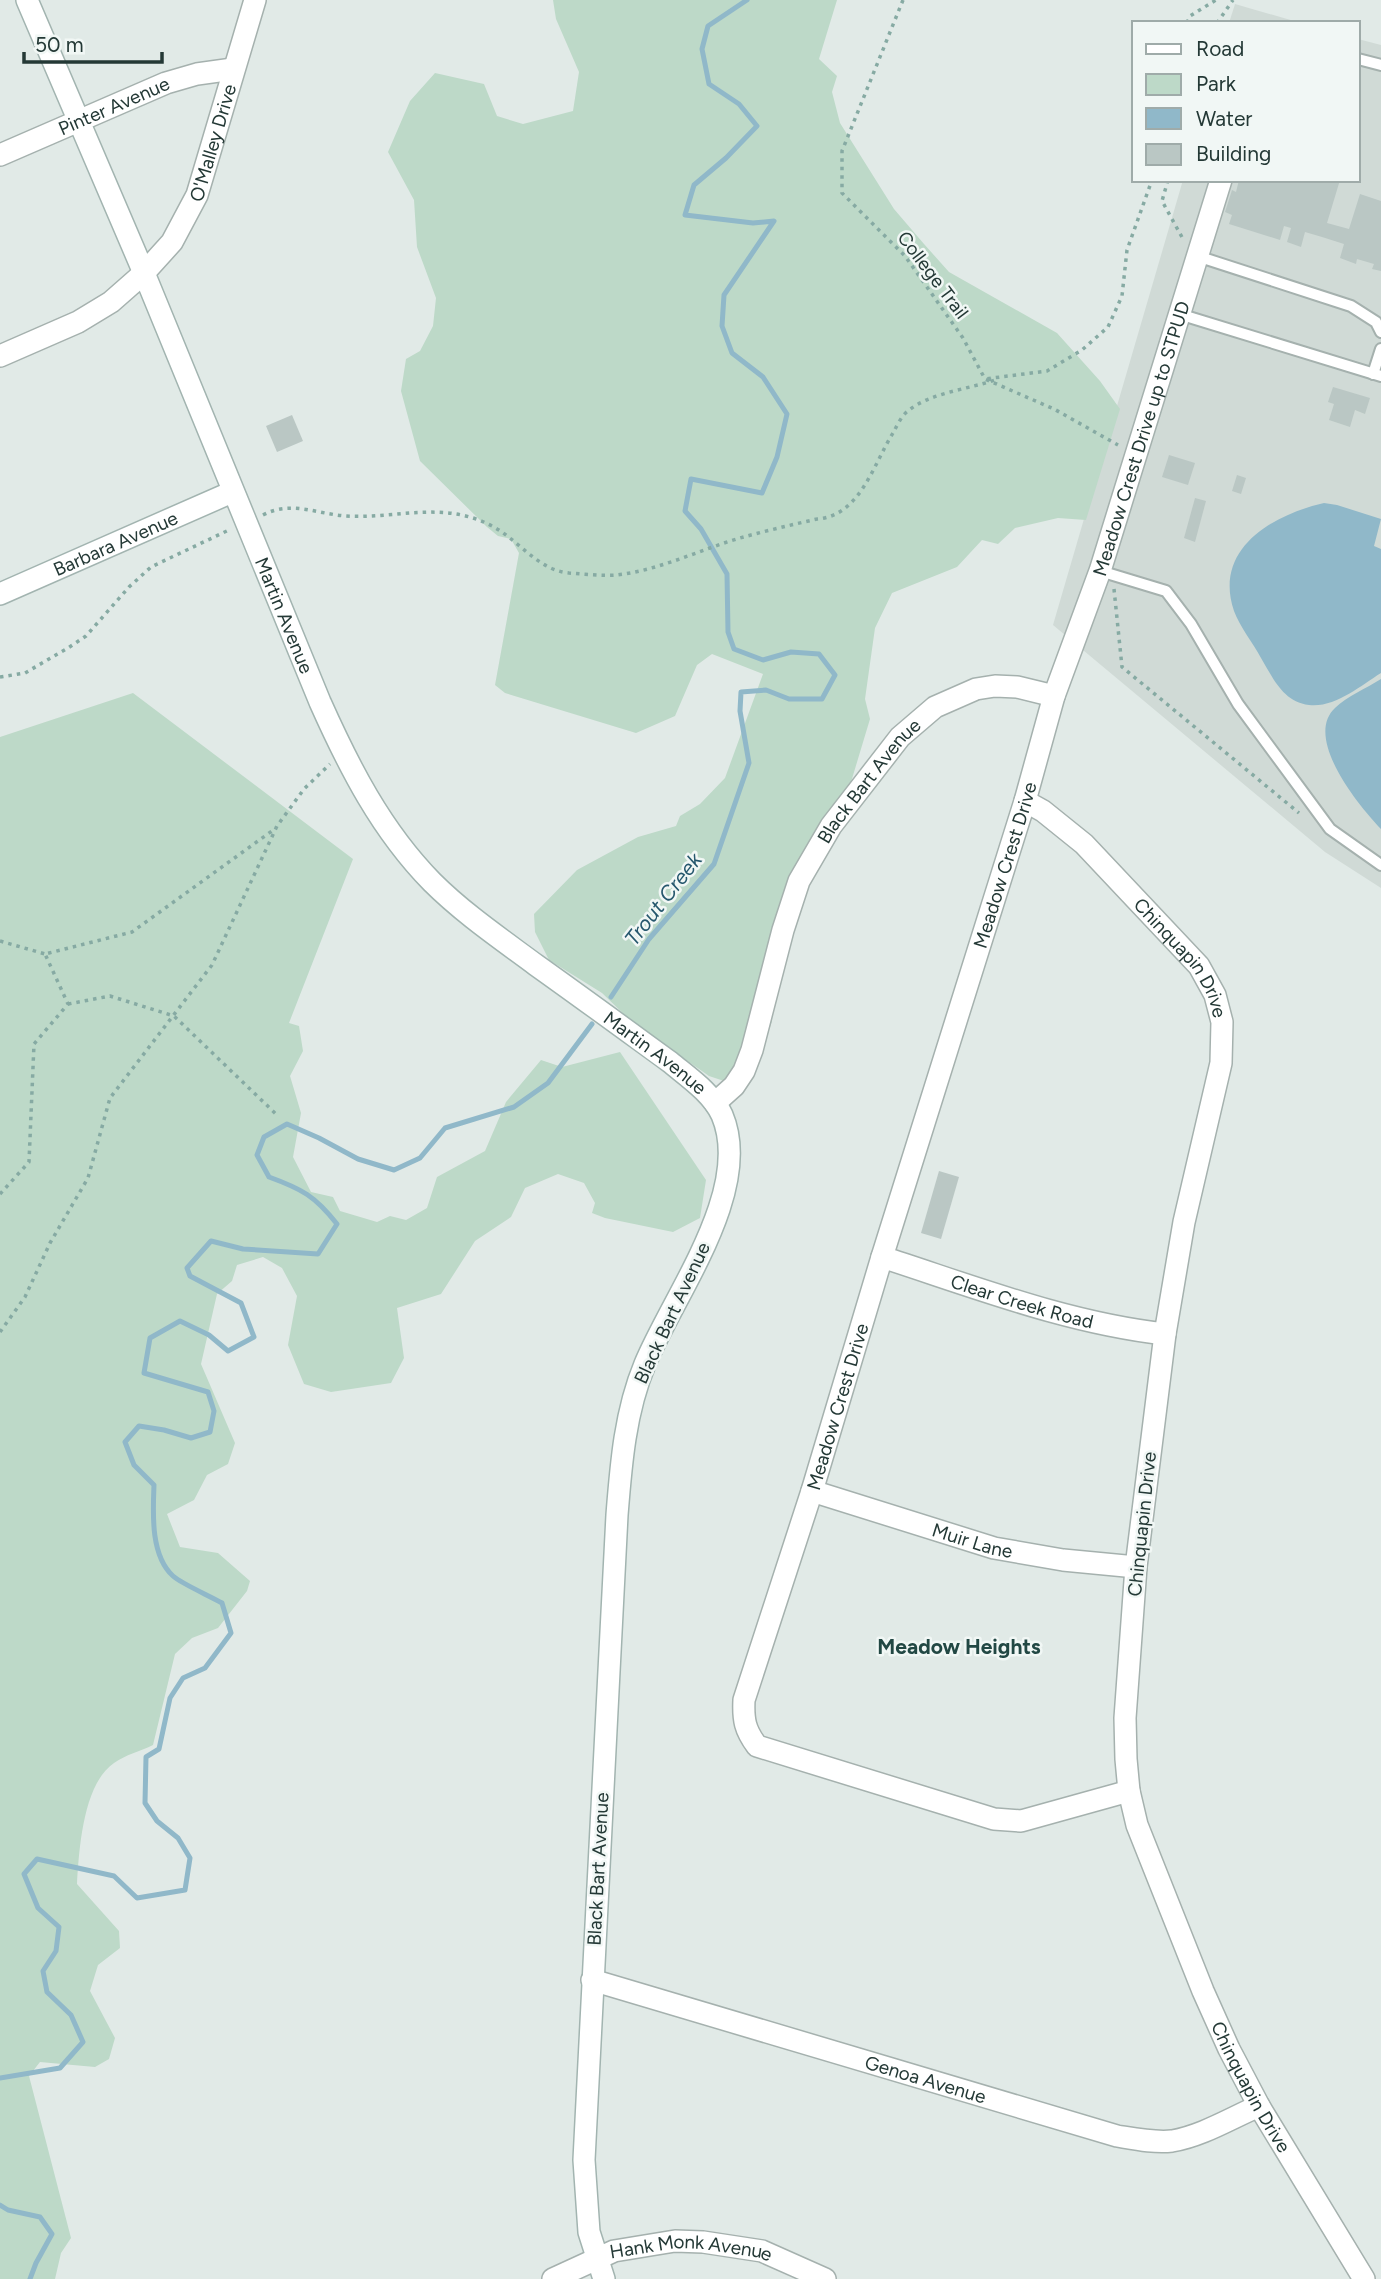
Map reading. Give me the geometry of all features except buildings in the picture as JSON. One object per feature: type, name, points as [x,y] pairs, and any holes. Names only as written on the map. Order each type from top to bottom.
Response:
[{"type":"street","name":"Martin Avenue","points":[[27,0],[144,273],[232,492],[342,752],[383,821],[433,883],[501,939],[670,1062],[715,1103]]},
{"type":"street","name":"O'Malley Drive","points":[[0,356],[78,322],[111,302],[144,273],[172,242],[197,195],[254,0]]},
{"type":"street","name":"Pinter Avenue","points":[[0,155],[166,83],[197,74],[233,69]]},
{"type":"street","name":"Meadow Crest Drive up to STPUD","points":[[1054,695],[1106,573],[1136,455],[1220,182]]},
{"type":"street","name":"Barbara Avenue","points":[[0,594],[232,492]]},
{"type":"street","name":"Black Bart Avenue","points":[[604,2279],[589,2232],[584,2160],[616,1529],[623,1443],[629,1410],[645,1363],[710,1233],[726,1182],[728,1134],[715,1103],[734,1086],[744,1071],[752,1050],[782,930],[799,881],[831,826],[900,737],[935,707],[976,689],[1017,687],[1054,695]]},
{"type":"street","name":"Meadow Crest Drive","points":[[1054,695],[1025,802],[882,1257],[813,1491],[744,1700],[743,1718],[747,1733],[757,1745],[994,1819],[1021,1821],[1129,1791]]},
{"type":"street","name":"Chinquapin Drive","points":[[1025,802],[1043,811],[1084,844],[1199,966],[1215,995],[1222,1021],[1221,1063],[1184,1222],[1165,1334],[1136,1567],[1125,1718],[1129,1791],[1138,1825],[1203,1991],[1229,2049],[1259,2106],[1364,2279]]},
{"type":"street","name":"Clear Creek Road","points":[[882,1257],[1066,1316],[1105,1326],[1165,1334]]},
{"type":"street","name":"Muir Lane","points":[[813,1491],[994,1548],[1052,1558],[1136,1567]]},
{"type":"street","name":"Genoa Avenue","points":[[592,1980],[1117,2136],[1145,2141],[1171,2141],[1193,2135],[1259,2106]]},
{"type":"street","name":"Hank Monk Avenue","points":[[553,2279],[614,2250],[675,2241],[762,2250],[825,2279]]},
{"type":"lane","points":[[1360,60],[1381,65]]},
{"type":"lane","points":[[1196,259],[1351,306],[1376,322],[1381,332]]},
{"type":"lane","points":[[1179,314],[1377,375],[1381,349]]},
{"type":"lane","points":[[1106,573],[1166,592],[1191,624],[1238,704],[1330,829],[1381,865]]},
{"type":"path","name":"College Trail","points":[[902,0],[842,151],[842,192],[905,256],[963,338],[985,379]]},
{"type":"path","points":[[1188,21],[1190,16],[1216,0]]},
{"type":"path","points":[[1218,21],[1233,0]]},
{"type":"path","points":[[985,379],[1047,371],[1082,350],[1108,327],[1122,296],[1127,250],[1151,182]]},
{"type":"path","points":[[1167,182],[1162,201],[1196,259]]},
{"type":"path","points":[[0,677],[25,673],[86,636],[128,587],[151,567],[274,509],[303,507],[345,516],[425,510],[457,515],[489,524],[542,564],[565,572],[616,575],[654,568],[738,539],[829,518],[846,510],[858,495],[905,412],[923,401],[995,380],[985,379]]},
{"type":"path","points":[[991,382],[1054,409],[1136,455]]},
{"type":"path","points":[[1106,573],[1122,667],[1301,815]]},
{"type":"path","points":[[0,1332],[25,1297],[50,1243],[88,1178],[110,1098],[212,965],[277,826],[304,789],[342,752]]},
{"type":"path","points":[[0,941],[45,954],[132,932],[277,826]]},
{"type":"path","points":[[45,954],[68,1004]]},
{"type":"path","points":[[0,1194],[29,1161],[34,1044],[68,1004],[110,996],[174,1016],[277,1115]]},
{"type":"shaded area","points":[[1235,4],[1294,21],[1230,21]]},
{"type":"shaded area","points":[[1360,40],[1381,45],[1381,888],[1325,852],[1053,625],[1182,182],[1360,182]]},
{"type":"green space","points":[[553,0],[837,0],[819,59],[837,76],[832,92],[840,123],[894,209],[949,272],[1057,333],[1100,381],[1120,409],[1086,520],[1058,518],[1015,528],[998,544],[982,540],[957,567],[892,593],[875,628],[865,699],[870,719],[845,802],[763,974],[772,1021],[763,1048],[724,1081],[709,1076],[632,1022],[602,993],[549,960],[535,932],[534,914],[577,870],[638,837],[676,826],[680,816],[700,804],[725,778],[763,674],[712,654],[697,665],[675,716],[636,733],[505,693],[495,685],[519,553],[511,539],[498,536],[487,527],[420,461],[401,391],[406,359],[420,351],[433,326],[436,298],[417,247],[414,200],[388,152],[410,101],[435,73],[484,84],[497,116],[523,124],[573,111],[579,72],[556,19]]},
{"type":"green space","points":[[133,693],[353,859],[289,1023],[299,1026],[303,1051],[290,1076],[301,1113],[293,1157],[311,1192],[333,1197],[340,1211],[377,1222],[390,1216],[406,1220],[427,1208],[437,1177],[485,1151],[506,1102],[541,1060],[562,1067],[620,1052],[706,1180],[700,1218],[673,1232],[592,1213],[595,1203],[584,1183],[558,1174],[525,1188],[511,1217],[475,1241],[441,1294],[397,1308],[404,1358],[391,1383],[331,1392],[304,1384],[288,1345],[297,1296],[282,1268],[263,1257],[237,1265],[232,1281],[217,1294],[201,1364],[235,1443],[228,1464],[207,1475],[194,1500],[167,1514],[180,1547],[218,1553],[250,1581],[247,1591],[218,1628],[192,1638],[175,1654],[153,1745],[114,1763],[95,1786],[89,1802],[81,1836],[77,1884],[119,1931],[120,1948],[98,1965],[90,1991],[115,2038],[109,2059],[95,2067],[40,2062],[29,2076],[71,2238],[61,2253],[55,2279],[0,2279],[0,737]]},
{"type":"water","points":[[1324,503],[1381,519],[1374,546],[1381,549],[1381,673],[1338,700],[1309,705],[1292,699],[1275,681],[1234,611],[1230,589],[1232,570],[1240,553],[1252,538],[1285,516]]},
{"type":"water","points":[[1381,679],[1381,829],[1348,789],[1330,753],[1326,736],[1327,721],[1335,708]]},
{"type":"waterway","name":"Trout Creek","points":[[611,997],[649,939],[714,864],[749,763],[740,711],[741,692],[766,690],[789,699],[822,699],[835,675],[819,654],[791,652],[763,660],[734,649],[728,632],[727,574],[701,529],[685,511],[691,479],[762,493],[777,457],[787,414],[763,377],[732,353],[722,326],[724,295],[774,221],[753,223],[685,215],[694,185],[726,158],[757,126],[739,104],[709,84],[702,49],[708,26],[747,0]]},
{"type":"waterway","name":"Trout Creek","points":[[0,2078],[60,2068],[83,2042],[71,2015],[47,1992],[43,1971],[56,1951],[59,1927],[38,1908],[24,1874],[37,1859],[114,1876],[137,1898],[185,1890],[190,1858],[178,1838],[157,1821],[145,1803],[146,1757],[159,1749],[170,1698],[183,1678],[205,1668],[231,1633],[222,1603],[177,1579],[160,1557],[154,1533],[154,1485],[134,1465],[125,1442],[139,1426],[191,1438],[210,1432],[214,1411],[208,1392],[144,1373],[150,1338],[180,1321],[209,1335],[228,1351],[254,1337],[241,1303],[190,1276],[187,1268],[211,1241],[243,1249],[318,1254],[337,1224],[307,1194],[269,1177],[257,1155],[264,1137],[287,1124],[358,1159],[394,1170],[420,1158],[445,1128],[514,1107],[548,1083],[592,1024]]},
{"type":"waterway","name":"Trout Creek","points":[[0,2205],[8,2210],[40,2217],[52,2234],[30,2279]]},
{"type":"district","name":"Meadow Heights","points":[[959,1646]]}]
